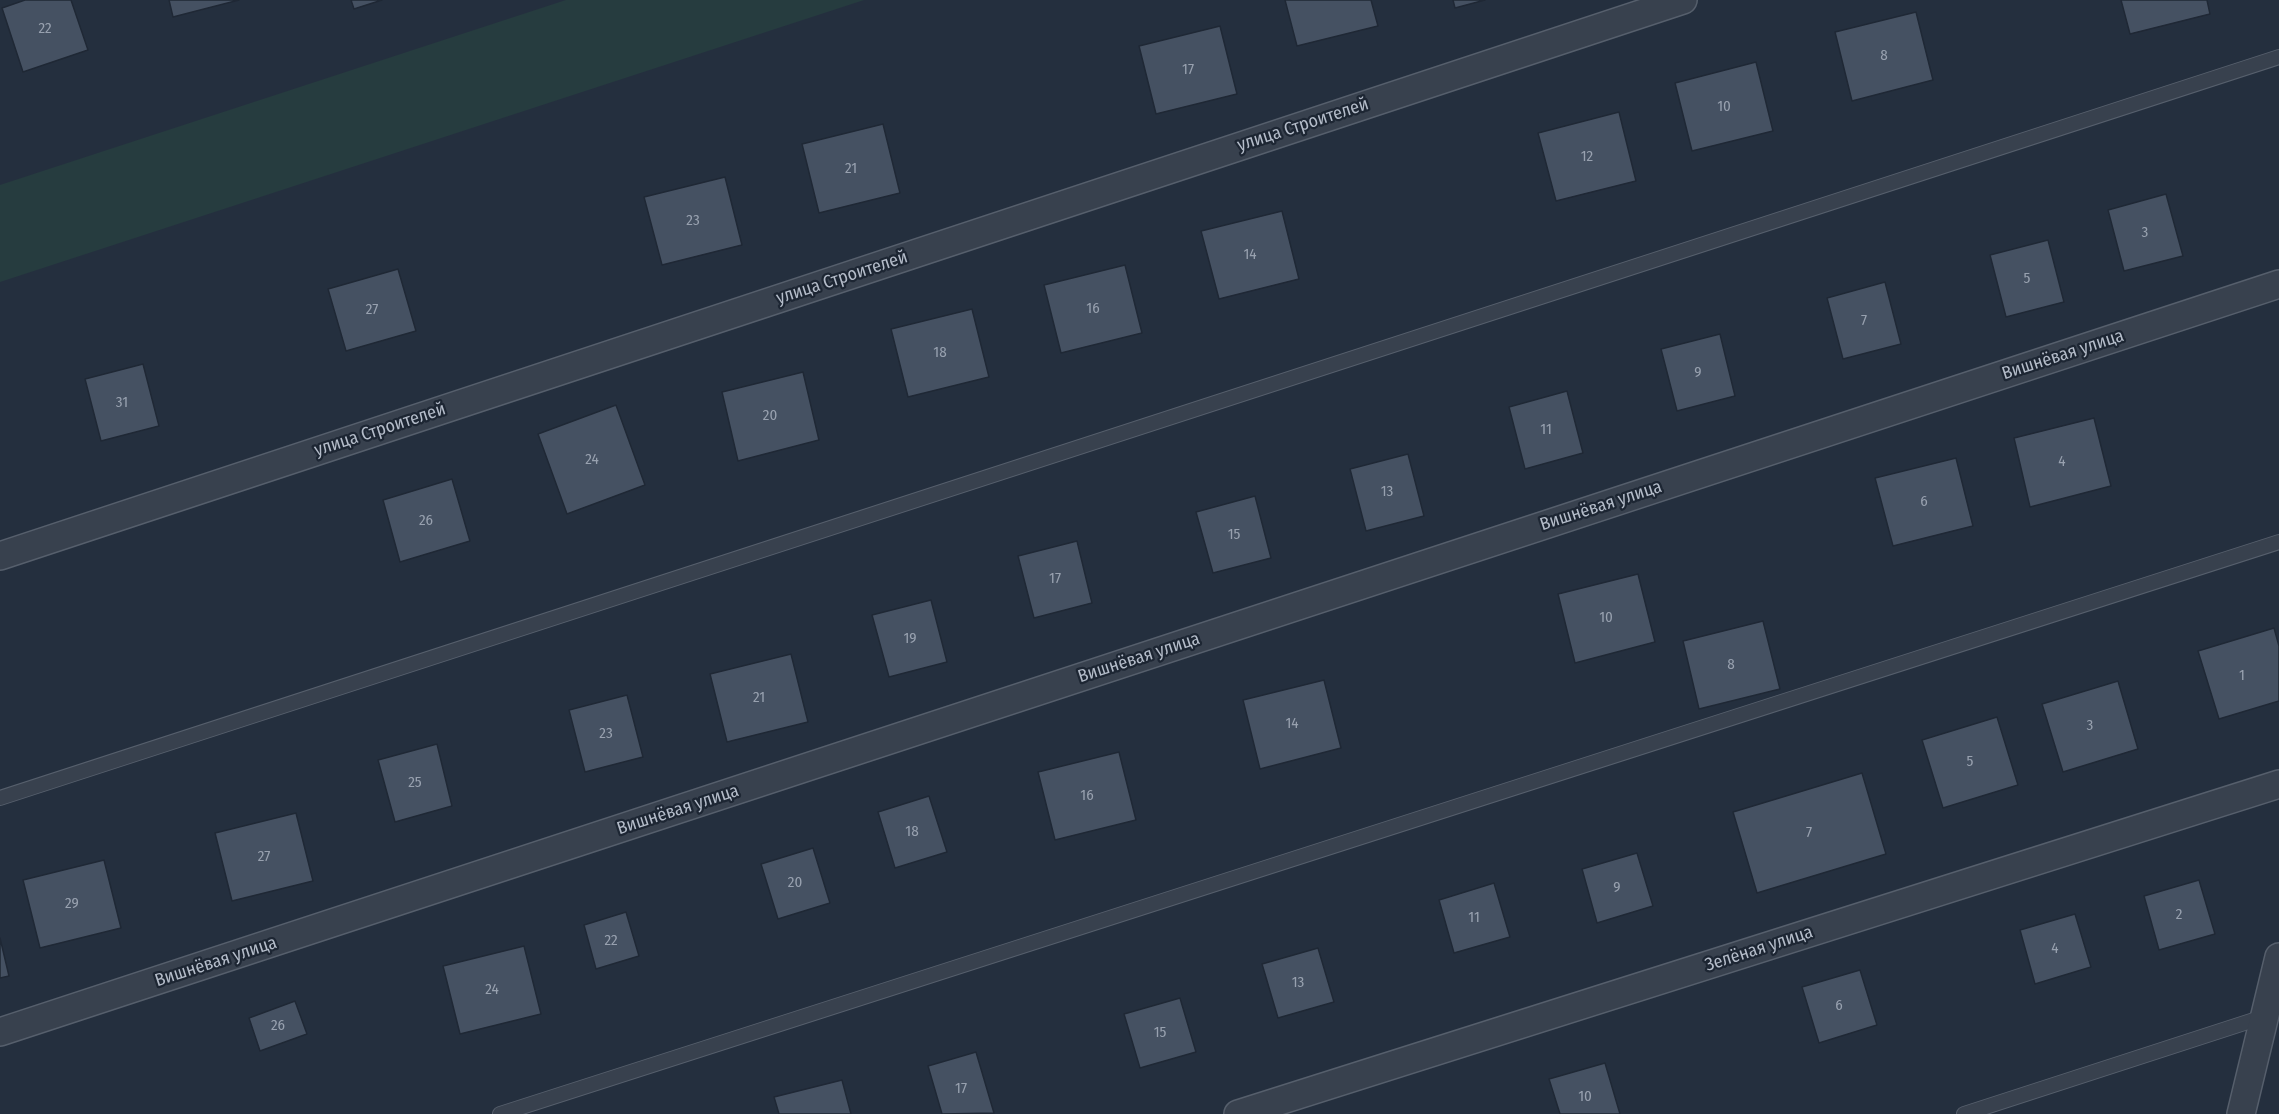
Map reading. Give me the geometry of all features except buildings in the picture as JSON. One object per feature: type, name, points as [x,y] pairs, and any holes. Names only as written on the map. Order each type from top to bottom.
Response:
[{"type":"street","name":"улица Строителей","points":[[0,556],[1683,0]]},
{"type":"street","name":"Вишнёвая улица","points":[[0,1032],[2279,284]]},
{"type":"street","name":"Зелёная улица","points":[[1238,1114],[2279,784]]},
{"type":"street","points":[[2241,1114],[2279,957]]},
{"type":"lane","points":[[0,798],[2279,57]]},
{"type":"lane","points":[[500,1114],[2279,542]]},
{"type":"lane","points":[[1964,1114],[2263,1017]]},
{"type":"green space","points":[[566,0],[864,0],[0,282],[0,185]]}]
